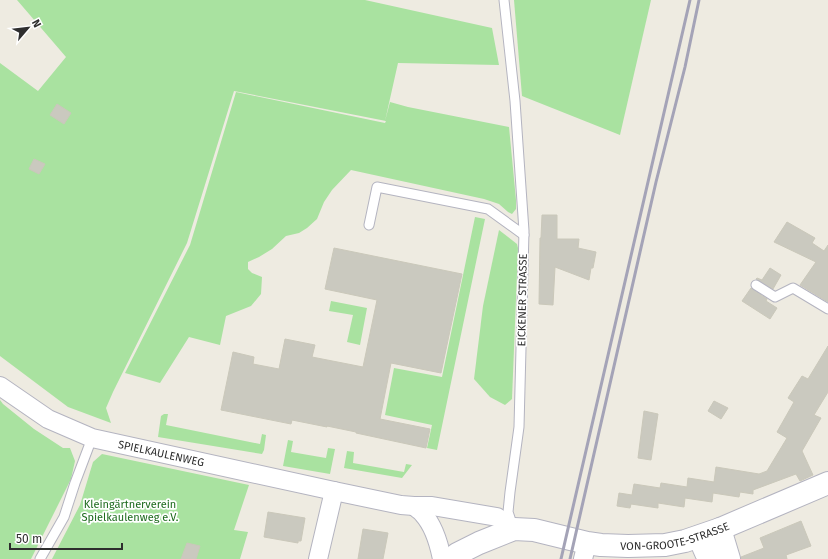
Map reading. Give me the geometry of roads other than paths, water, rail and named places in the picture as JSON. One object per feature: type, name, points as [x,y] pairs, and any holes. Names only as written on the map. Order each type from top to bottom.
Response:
[{"type":"street","name":"SPIELKAULENWEG","points":[[0,386],[48,419],[92,438],[334,492],[401,505],[432,506],[497,517],[514,529]]},
{"type":"street","name":"VON-GROOTE-STRASSE","points":[[514,529],[534,530],[585,551],[628,546],[665,545],[699,537],[828,483]]},
{"type":"street","points":[[318,559],[334,492]]},
{"type":"street","points":[[414,506],[430,523],[442,559]]},
{"type":"street","points":[[452,559],[457,554],[479,543],[514,529]]},
{"type":"street","points":[[720,529],[729,559]]},
{"type":"street","points":[[699,537],[706,553],[711,559]]},
{"type":"lane","name":"EICKENER STRASSE","points":[[504,0],[515,101],[524,235],[519,427],[508,512],[514,529]]},
{"type":"lane","points":[[369,225],[377,187],[488,209],[524,235]]},
{"type":"lane","points":[[756,285],[775,297],[793,288],[828,309]]},
{"type":"lane","points":[[40,559],[64,517],[92,438]]},
{"type":"railway","points":[[561,559],[690,0]]},
{"type":"railway","points":[[570,559],[656,182],[685,67],[699,0]]},
{"type":"park label","name":"Kleingärtnerverein Spielkaulenweg e.V.","points":[[130,510]]}]
